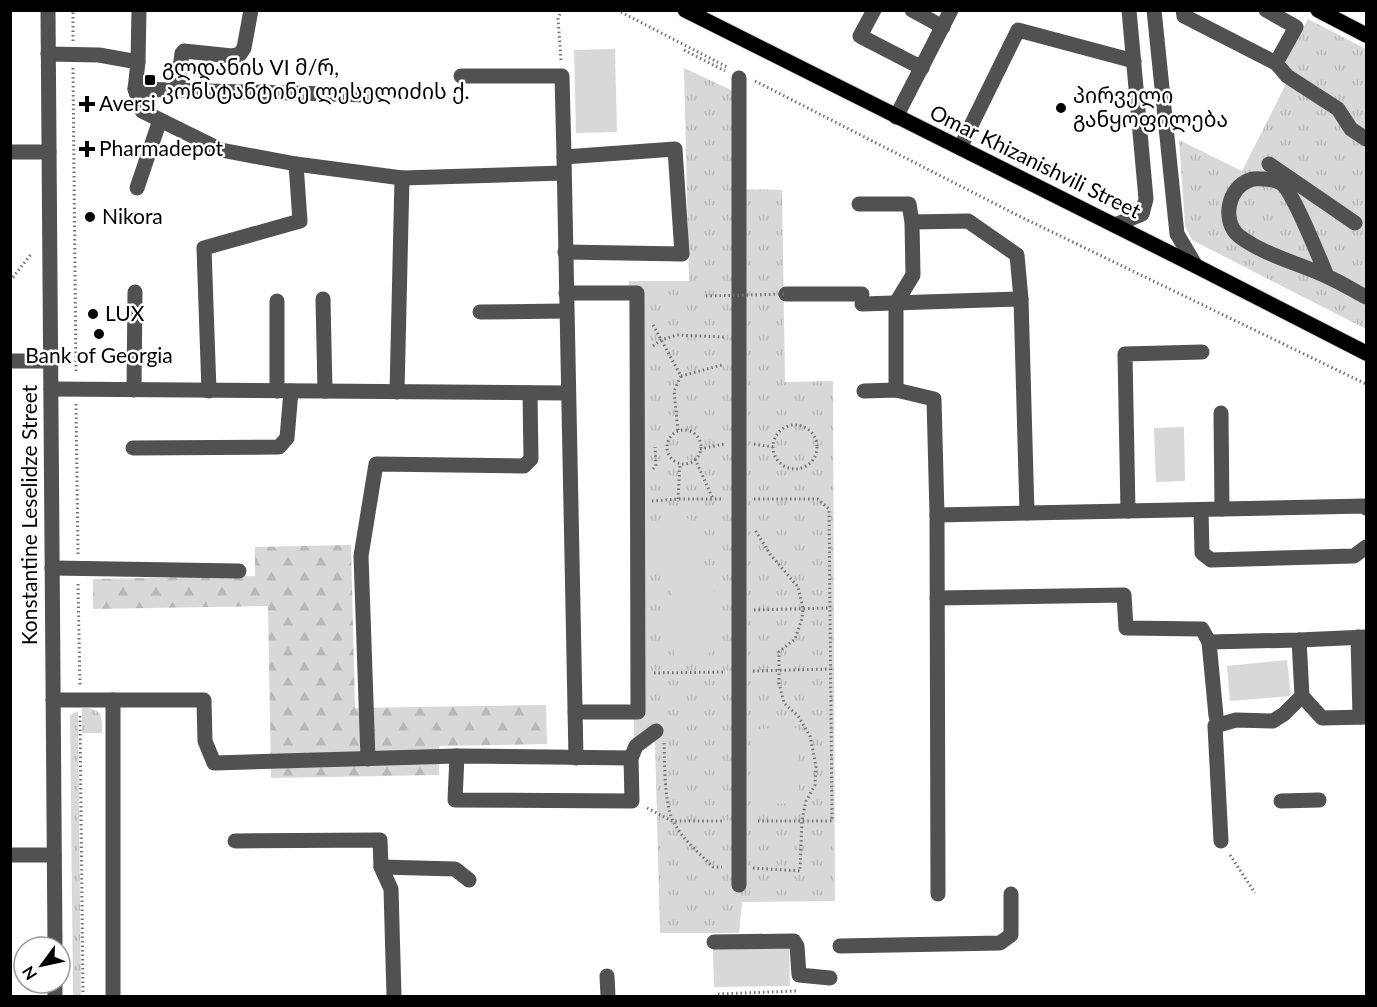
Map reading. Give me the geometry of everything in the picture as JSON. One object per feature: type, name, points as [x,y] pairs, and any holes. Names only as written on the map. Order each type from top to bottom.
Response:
[{"type":"main road","name":"Omar Khizanishvili Street","points":[[685,10],[1366,353]]},
{"type":"main road","points":[[1318,10],[1366,35]]},
{"type":"street","name":"Konstantine Leselidze Street","points":[[48,10],[55,935]]},
{"type":"street","points":[[139,10],[135,89],[142,111],[221,150],[296,164],[402,178],[563,173]]},
{"type":"street","points":[[177,90],[184,51],[232,56],[240,54],[244,48],[251,10]]},
{"type":"street","points":[[874,10],[861,36],[922,68]]},
{"type":"street","points":[[912,10],[943,27]]},
{"type":"street","points":[[896,117],[951,10]]},
{"type":"street","points":[[1115,225],[1143,214],[1146,199],[1129,10]]},
{"type":"street","points":[[1154,10],[1177,234],[1197,266]]},
{"type":"street","points":[[1183,10],[1184,16],[1276,63],[1287,76],[1338,109],[1351,129],[1366,140]]},
{"type":"street","points":[[1266,10],[1296,27],[1276,63]]},
{"type":"street","points":[[960,148],[1018,30],[1134,61]]},
{"type":"street","points":[[48,54],[99,55],[138,62]]},
{"type":"street","points":[[738,74],[739,885]]},
{"type":"street","points":[[461,76],[562,76],[576,758]]},
{"type":"street","points":[[135,89],[367,95]]},
{"type":"street","points":[[137,188],[160,120]]},
{"type":"street","points":[[564,157],[675,149],[682,254],[565,252]]},
{"type":"street","points":[[10,152],[49,152]]},
{"type":"street","points":[[209,391],[204,248],[300,221],[296,164]]},
{"type":"street","points":[[1269,164],[1355,223]]},
{"type":"street","points":[[397,392],[402,178]]},
{"type":"street","points":[[1327,276],[1291,196],[1282,183],[1268,179],[1251,179],[1239,185],[1229,206],[1229,221],[1238,235],[1264,250],[1327,276],[1366,297]]},
{"type":"street","points":[[859,204],[909,204],[912,222],[912,275],[896,303],[896,390]]},
{"type":"street","points":[[912,222],[968,221],[1017,255],[1021,299],[1027,513]]},
{"type":"street","points":[[134,390],[135,292]]},
{"type":"street","points":[[566,293],[637,293],[638,712],[575,712]]},
{"type":"street","points":[[786,294],[896,303],[1021,299]]},
{"type":"street","points":[[323,299],[325,391]]},
{"type":"street","points":[[133,448],[279,447],[287,438],[277,301]]},
{"type":"street","points":[[480,312],[566,311]]},
{"type":"street","points":[[1128,511],[1125,354],[1202,352]]},
{"type":"street","points":[[10,361],[50,361]]},
{"type":"street","points":[[51,389],[568,393]]},
{"type":"street","points":[[864,391],[896,390],[934,399],[937,515],[938,894]]},
{"type":"street","points":[[368,759],[362,556],[376,464],[524,466],[531,459],[530,393]]},
{"type":"street","points":[[1221,412],[1222,509]]},
{"type":"street","points":[[937,515],[1366,506],[1366,508]]},
{"type":"street","points":[[1201,510],[1202,553],[1211,560],[1354,556],[1366,547]]},
{"type":"street","points":[[52,568],[239,571]]},
{"type":"street","points":[[937,598],[1124,595],[1126,627],[1202,629],[1209,642],[1216,716]]},
{"type":"street","points":[[1209,642],[1362,637],[1363,717],[1322,718],[1302,696],[1299,640]]},
{"type":"street","points":[[1221,840],[1215,726],[1236,720],[1273,721],[1284,714],[1302,696]]},
{"type":"street","points":[[53,700],[204,700],[206,741],[214,763],[457,756],[631,758]]},
{"type":"street","points":[[113,700],[114,996]]},
{"type":"street","points":[[457,756],[455,800],[632,801],[631,758],[636,746],[656,731]]},
{"type":"street","points":[[1281,801],[1319,800]]},
{"type":"street","points":[[235,842],[380,840],[381,867],[391,889],[394,996]]},
{"type":"street","points":[[10,855],[54,855]]},
{"type":"street","points":[[381,867],[455,869],[469,880]]},
{"type":"street","points":[[840,946],[1000,943],[1011,935],[1011,894]]},
{"type":"street","points":[[714,942],[794,941],[797,946],[799,975],[830,978]]},
{"type":"street","points":[[608,976],[608,996]]},
{"type":"path","points":[[74,10],[82,996]]},
{"type":"path","points":[[562,10],[558,18],[562,76]]},
{"type":"path","points":[[617,10],[1019,216],[1366,384]]},
{"type":"path","points":[[684,50],[738,74]]},
{"type":"path","points":[[10,281],[32,253]]},
{"type":"path","points":[[706,296],[786,294]]},
{"type":"path","points":[[652,321],[681,376]]},
{"type":"path","points":[[653,346],[661,340],[677,335],[739,337]]},
{"type":"path","points":[[681,376],[739,362]]},
{"type":"path","points":[[678,431],[674,392],[681,376]]},
{"type":"path","points":[[790,426],[804,427],[810,431],[814,437],[816,451],[810,464],[796,469],[789,468],[777,460],[774,454],[774,440],[778,434],[790,426]]},
{"type":"path","points":[[678,431],[690,432],[699,441],[700,449],[695,459],[686,464],[671,458],[667,448],[669,438],[678,431]]},
{"type":"path","points":[[637,482],[656,466],[655,444]]},
{"type":"path","points":[[695,459],[713,499]]},
{"type":"path","points":[[678,499],[680,463]]},
{"type":"path","points":[[632,801],[672,820],[832,821],[829,509],[818,499],[678,499],[638,502]]},
{"type":"path","points":[[656,731],[664,741],[668,803],[672,820],[687,842],[713,867],[800,871],[801,820],[806,801],[815,785],[816,766],[810,736],[798,716],[784,703],[779,682],[778,652],[795,639],[803,608],[798,587],[770,554],[752,525]]},
{"type":"path","points":[[739,610],[830,608]]},
{"type":"path","points":[[1221,840],[1255,893]]},
{"type":"path","points":[[718,994],[796,992],[799,975]]},
{"type":"green space","points":[[1308,19],[1366,49],[1366,329],[1192,240],[1185,226],[1179,140],[1242,171],[1288,80],[1279,75]]},
{"type":"green space","points":[[615,49],[617,132],[576,133],[574,50]]},
{"type":"green space","points":[[684,68],[744,96],[741,189],[782,190],[785,382],[833,381],[835,901],[742,902],[739,933],[660,933],[655,741],[634,741],[629,281],[689,281]]},
{"type":"green space","points":[[1184,427],[1185,481],[1156,482],[1154,428]]},
{"type":"green space","points":[[676,514],[692,521],[699,529],[702,546],[694,565],[713,577],[717,630],[708,657],[703,660],[677,660],[674,656],[673,629],[661,629],[660,607],[672,606],[671,582],[652,565],[649,558],[648,535],[658,521]]},
{"type":"green space","points":[[351,545],[355,708],[546,705],[547,744],[439,746],[439,775],[271,778],[268,606],[93,609],[93,579],[255,576],[255,547]]},
{"type":"green space","points":[[1287,660],[1291,696],[1230,701],[1227,666]]},
{"type":"green space","points":[[82,708],[94,709],[100,714],[102,733],[82,733]]},
{"type":"green space","points":[[78,711],[81,996],[73,996],[70,715]]},
{"type":"green space","points":[[797,728],[799,803],[754,804],[752,729]]},
{"type":"green space","points":[[789,946],[790,986],[714,987],[713,947]]},
{"type":"place","name":"გლდანის VI მ/რ, კონსტანტინე ლესელიძის ქ.","points":[[150,80]]},
{"type":"place","name":"Aversi","points":[[87,104]]},
{"type":"place","name":"პირველი განყოფილება","points":[[1061,108]]},
{"type":"place","name":"Pharmadepot","points":[[87,149]]},
{"type":"place","name":"Nikora","points":[[90,217]]},
{"type":"place","name":"LUX","points":[[93,314]]},
{"type":"place","name":"Bank of Georgia","points":[[99,334]]}]
